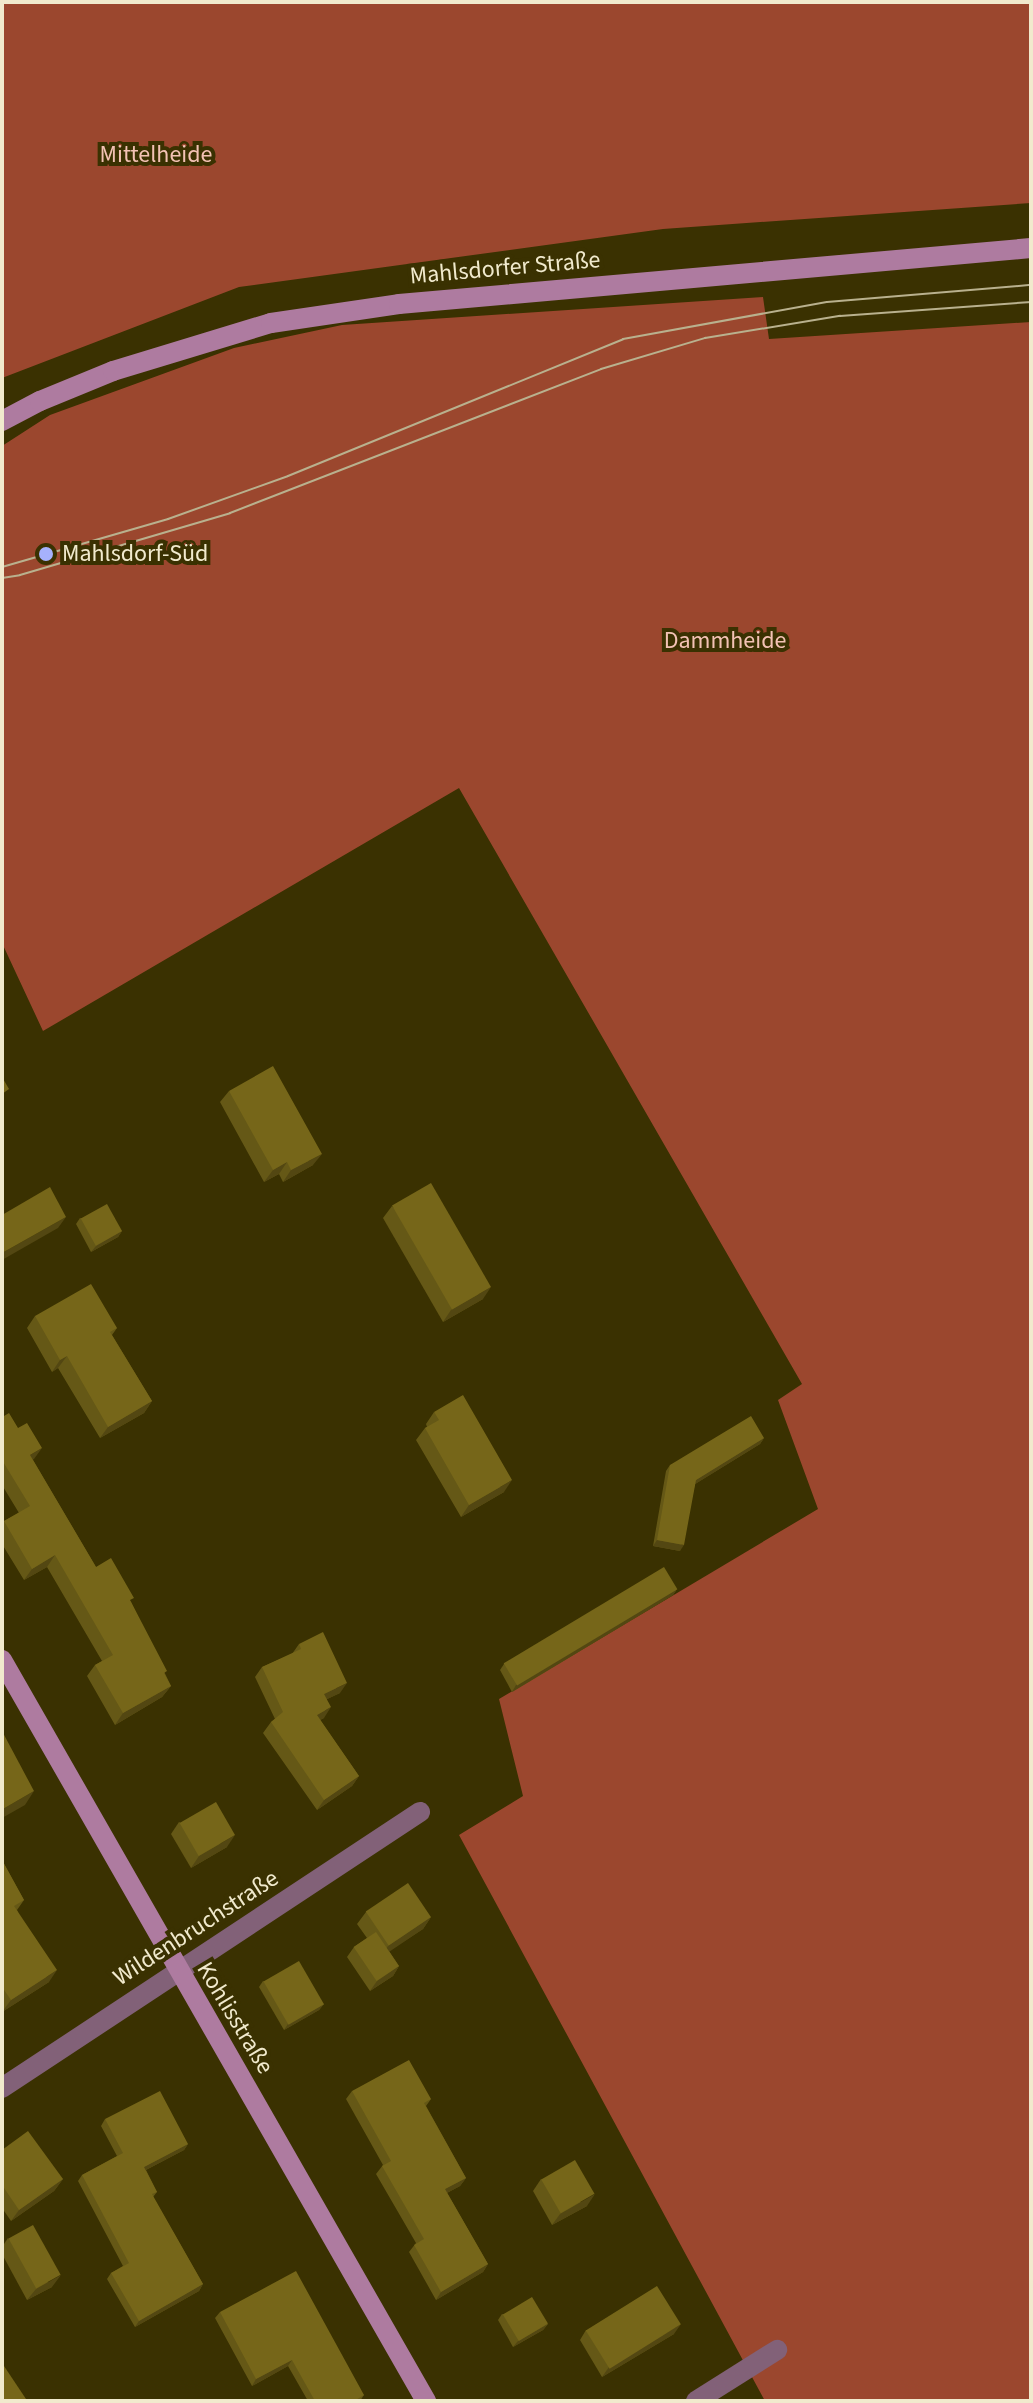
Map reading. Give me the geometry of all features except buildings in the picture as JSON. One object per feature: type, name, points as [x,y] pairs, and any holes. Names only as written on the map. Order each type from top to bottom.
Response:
[{"type":"main road","name":"Mahlsdorfer Straße","points":[[2,421],[40,401],[113,371],[271,323],[399,304],[1031,248]]},
{"type":"main road","name":"Kohlisstraße","points":[[2,1660],[177,1971],[426,2401]]},
{"type":"street","name":"Wildenbruchstraße","points":[[2,2088],[420,1812]]},
{"type":"street","points":[[696,2401],[777,2350]]},
{"type":"green space","name":"Mittelheide","points":[[2,2],[1031,2],[1031,203],[663,229],[239,287],[2,378]]},
{"type":"green space","name":"Dammheide","points":[[763,297],[769,339],[1031,322],[1031,2401],[765,2401],[459,1835],[523,1796],[499,1699],[818,1509],[778,1400],[802,1384],[459,788],[43,1031],[2,943],[2,446],[50,415],[234,348],[342,325]]},
{"type":"tram line","points":[[2,567],[168,519],[288,476],[623,339],[827,302],[1031,285]]},
{"type":"tram line","points":[[2,578],[230,513],[601,369],[705,338],[840,316],[1031,302]]},
{"type":"place","name":"Mahlsdorf-Süd","points":[[46,554]]}]
